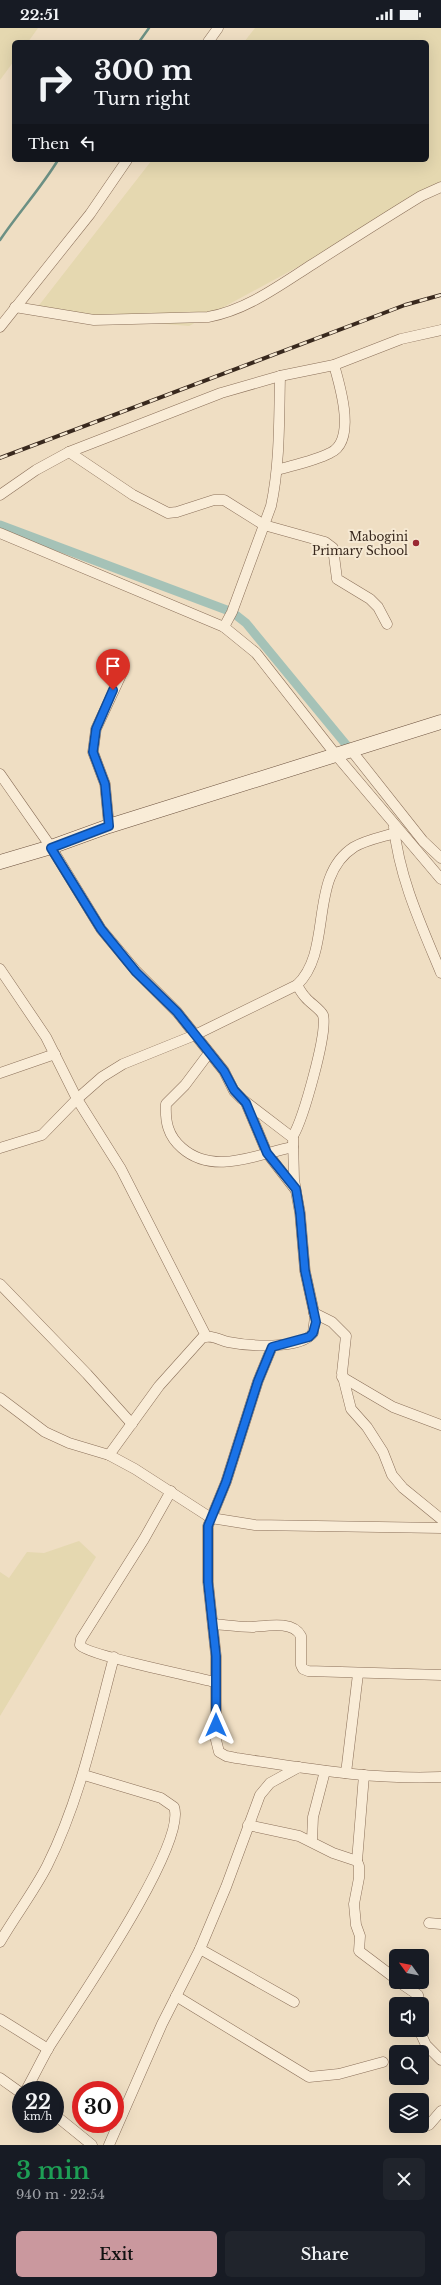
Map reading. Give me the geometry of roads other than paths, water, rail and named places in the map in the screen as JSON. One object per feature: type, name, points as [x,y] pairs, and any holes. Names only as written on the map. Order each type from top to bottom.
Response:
[{"type":"street","points":[[209,40],[218,28]]},
{"type":"street","points":[[0,328],[15,307],[90,214],[126,162]]},
{"type":"street","points":[[15,307],[94,320],[208,317],[226,314],[246,305],[421,196],[441,187]]},
{"type":"street","points":[[0,495],[36,470],[69,452],[221,393],[280,376],[334,365],[401,339],[441,330]]},
{"type":"street","points":[[277,470],[331,453],[343,438],[343,396],[334,365]]},
{"type":"street","points":[[224,627],[232,612],[270,506],[277,470],[280,376]]},
{"type":"street","points":[[69,452],[134,495],[168,513],[177,512],[198,504],[224,500],[264,525],[330,545],[335,555],[337,580],[370,599],[378,607],[387,624]]},
{"type":"street","points":[[0,533],[224,627],[256,653],[394,828],[441,879]]},
{"type":"street","points":[[109,826],[105,784],[93,752],[96,729],[122,673]]},
{"type":"street","points":[[0,862],[51,848],[109,826],[441,722]]},
{"type":"street","points":[[351,750],[423,840],[441,858]]},
{"type":"street","points":[[0,774],[51,848],[101,929],[136,972],[177,1012],[229,1079],[234,1090],[246,1103],[293,1136]]},
{"type":"street","points":[[394,828],[396,846],[417,916],[441,974]]},
{"type":"street","points":[[0,1148],[42,1135],[77,1099],[102,1077],[123,1064],[195,1035],[297,985],[305,976],[314,954],[328,881],[337,864],[354,847],[394,828]]},
{"type":"street","points":[[0,969],[55,1054],[77,1099],[121,1168],[206,1336]]},
{"type":"street","points":[[206,1336],[236,1343],[272,1347],[302,1340],[311,1335],[316,1322],[305,1271],[300,1213],[296,1189],[293,1136],[298,1124],[319,1052],[324,1021],[322,1013],[304,997],[297,985]]},
{"type":"street","points":[[209,1053],[185,1085],[166,1104],[166,1121],[174,1141],[187,1153],[200,1160],[211,1163],[226,1163],[293,1148]]},
{"type":"street","points":[[0,1073],[55,1054]]},
{"type":"street","points":[[246,1103],[267,1153],[296,1189]]},
{"type":"street","points":[[0,1284],[87,1374],[132,1424]]},
{"type":"street","points":[[314,1313],[332,1322],[346,1336],[342,1377],[351,1409],[367,1427],[383,1452],[392,1475],[403,1488],[441,1519]]},
{"type":"street","points":[[109,1455],[194,1345],[206,1336]]},
{"type":"street","points":[[272,1347],[258,1381],[226,1482],[211,1518],[208,1533],[208,1582],[214,1624],[216,1740],[219,1752],[226,1756],[236,1758],[325,1771],[411,1778],[441,1777]]},
{"type":"street","points":[[342,1377],[393,1407],[441,1424]]},
{"type":"street","points":[[0,1398],[44,1432],[69,1443],[109,1455],[171,1491],[211,1518],[255,1524],[441,1528]]},
{"type":"street","points":[[171,1491],[144,1539],[81,1639],[81,1647],[114,1657],[215,1682]]},
{"type":"street","points":[[214,1624],[252,1627],[283,1625],[291,1628],[299,1632],[301,1636],[300,1656],[303,1669],[311,1672],[441,1675]]},
{"type":"street","points":[[0,1942],[47,1867],[84,1775],[114,1657]]},
{"type":"street","points":[[346,1773],[358,1674]]},
{"type":"street","points":[[109,2145],[176,1996],[200,1949],[226,1887],[254,1808],[264,1788],[298,1767]]},
{"type":"street","points":[[312,1840],[313,1817],[325,1771]]},
{"type":"street","points":[[31,2081],[48,2049],[147,1892],[165,1852],[175,1814],[174,1806],[161,1798],[84,1775]]},
{"type":"street","points":[[364,1775],[357,1861],[359,1865],[359,1878],[354,1904],[356,1925],[360,1936],[359,1951],[389,1974]]},
{"type":"street","points":[[248,1825],[288,1833],[312,1840],[333,1852],[357,1861]]},
{"type":"street","points":[[429,1923],[441,1924]]},
{"type":"street","points":[[200,1949],[294,2002]]},
{"type":"street","points":[[409,1989],[418,1995],[418,1997]]},
{"type":"street","points":[[176,1996],[309,2077],[339,2074],[383,2062]]},
{"type":"street","points":[[0,2019],[48,2049]]},
{"type":"street","points":[[422,2037],[426,2045],[441,2060]]},
{"type":"street","points":[[0,2078],[12,2087]]},
{"type":"street","points":[[429,2125],[441,2110]]},
{"type":"street","points":[[64,2122],[92,2145]]},
{"type":"waterway","points":[[140,40],[149,28]]},
{"type":"waterway","points":[[0,240],[57,162]]},
{"type":"waterway","points":[[0,525],[232,612],[246,623],[353,753]]},
{"type":"railway","points":[[0,458],[405,305],[441,295]]},
{"type":"place","name":"Mabogini Primary School","points":[[416,543]]}]
